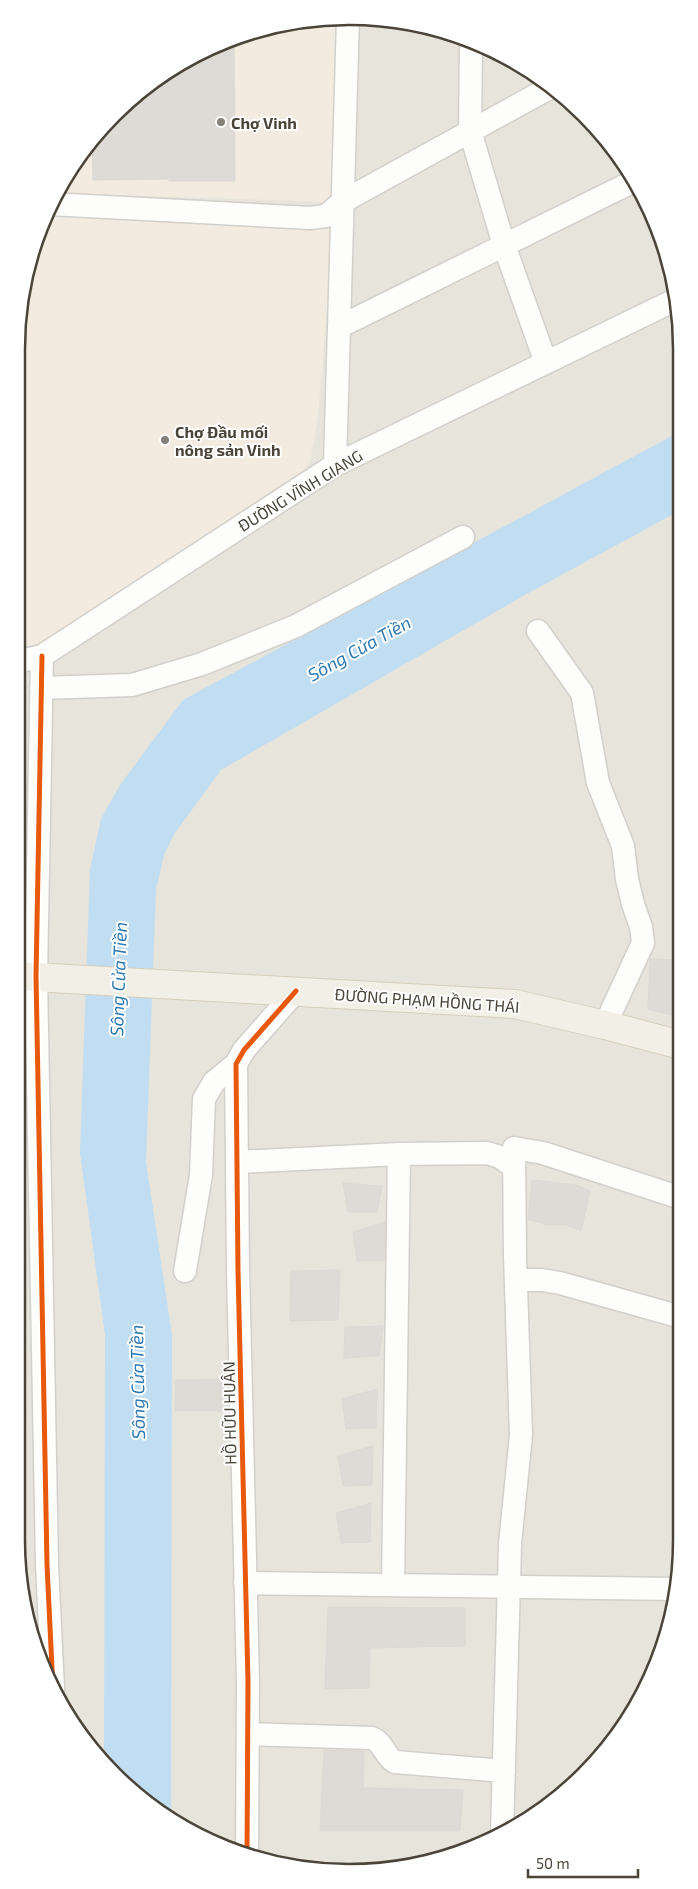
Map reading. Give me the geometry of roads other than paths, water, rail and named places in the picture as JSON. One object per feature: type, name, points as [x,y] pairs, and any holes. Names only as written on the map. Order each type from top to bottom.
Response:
[{"type":"main road","name":"ĐƯỜNG PHẠM HỒNG THÁI","points":[[26,976],[169,986],[296,991],[515,1004],[673,1043]]},
{"type":"street","points":[[334,465],[348,25]]},
{"type":"street","points":[[471,49],[470,131],[504,245],[546,362]]},
{"type":"street","points":[[59,204],[310,218],[326,216],[342,202],[544,91]]},
{"type":"street","points":[[338,327],[628,184]]},
{"type":"street","name":"ĐƯỜNG VĨNH GIANG","points":[[25,660],[42,656],[334,465],[669,303]]},
{"type":"street","points":[[41,688],[132,685],[202,664],[296,626],[463,537]]},
{"type":"street","points":[[538,631],[582,693],[598,783],[623,846],[627,879],[641,927],[643,943],[605,1025]]},
{"type":"street","points":[[42,656],[26,976],[52,1669]]},
{"type":"street","points":[[185,1271],[201,1175],[204,1099],[214,1082],[236,1064],[244,1050],[296,991]]},
{"type":"street","name":"HỒ HỮU HUÂN","points":[[236,1064],[238,1271],[246,1583],[247,1848]]},
{"type":"street","points":[[502,1826],[510,1544],[522,1435],[516,1280],[514,1148],[543,1153],[673,1195]]},
{"type":"street","points":[[238,1162],[399,1154],[487,1153],[500,1157],[514,1167]]},
{"type":"street","points":[[393,1585],[399,1154]]},
{"type":"street","points":[[516,1280],[542,1280],[560,1283],[673,1315]]},
{"type":"street","points":[[246,1583],[669,1589]]},
{"type":"street","points":[[248,1734],[372,1738],[380,1742],[387,1756],[395,1762],[504,1771]]},
{"type":"water","name":"Sông Cửa Tiền","points":[[673,435],[673,514],[523,596],[221,770],[175,833],[164,855],[156,890],[146,1162],[172,1335],[171,1810],[135,1784],[104,1753],[105,1335],[80,1153],[90,869],[101,819],[120,785],[183,700]]},
{"type":"place","name":"Chợ Vinh","points":[[221,122]]},
{"type":"place","name":"Chợ Đầu mối nông sản Vinh","points":[[165,440]]}]
